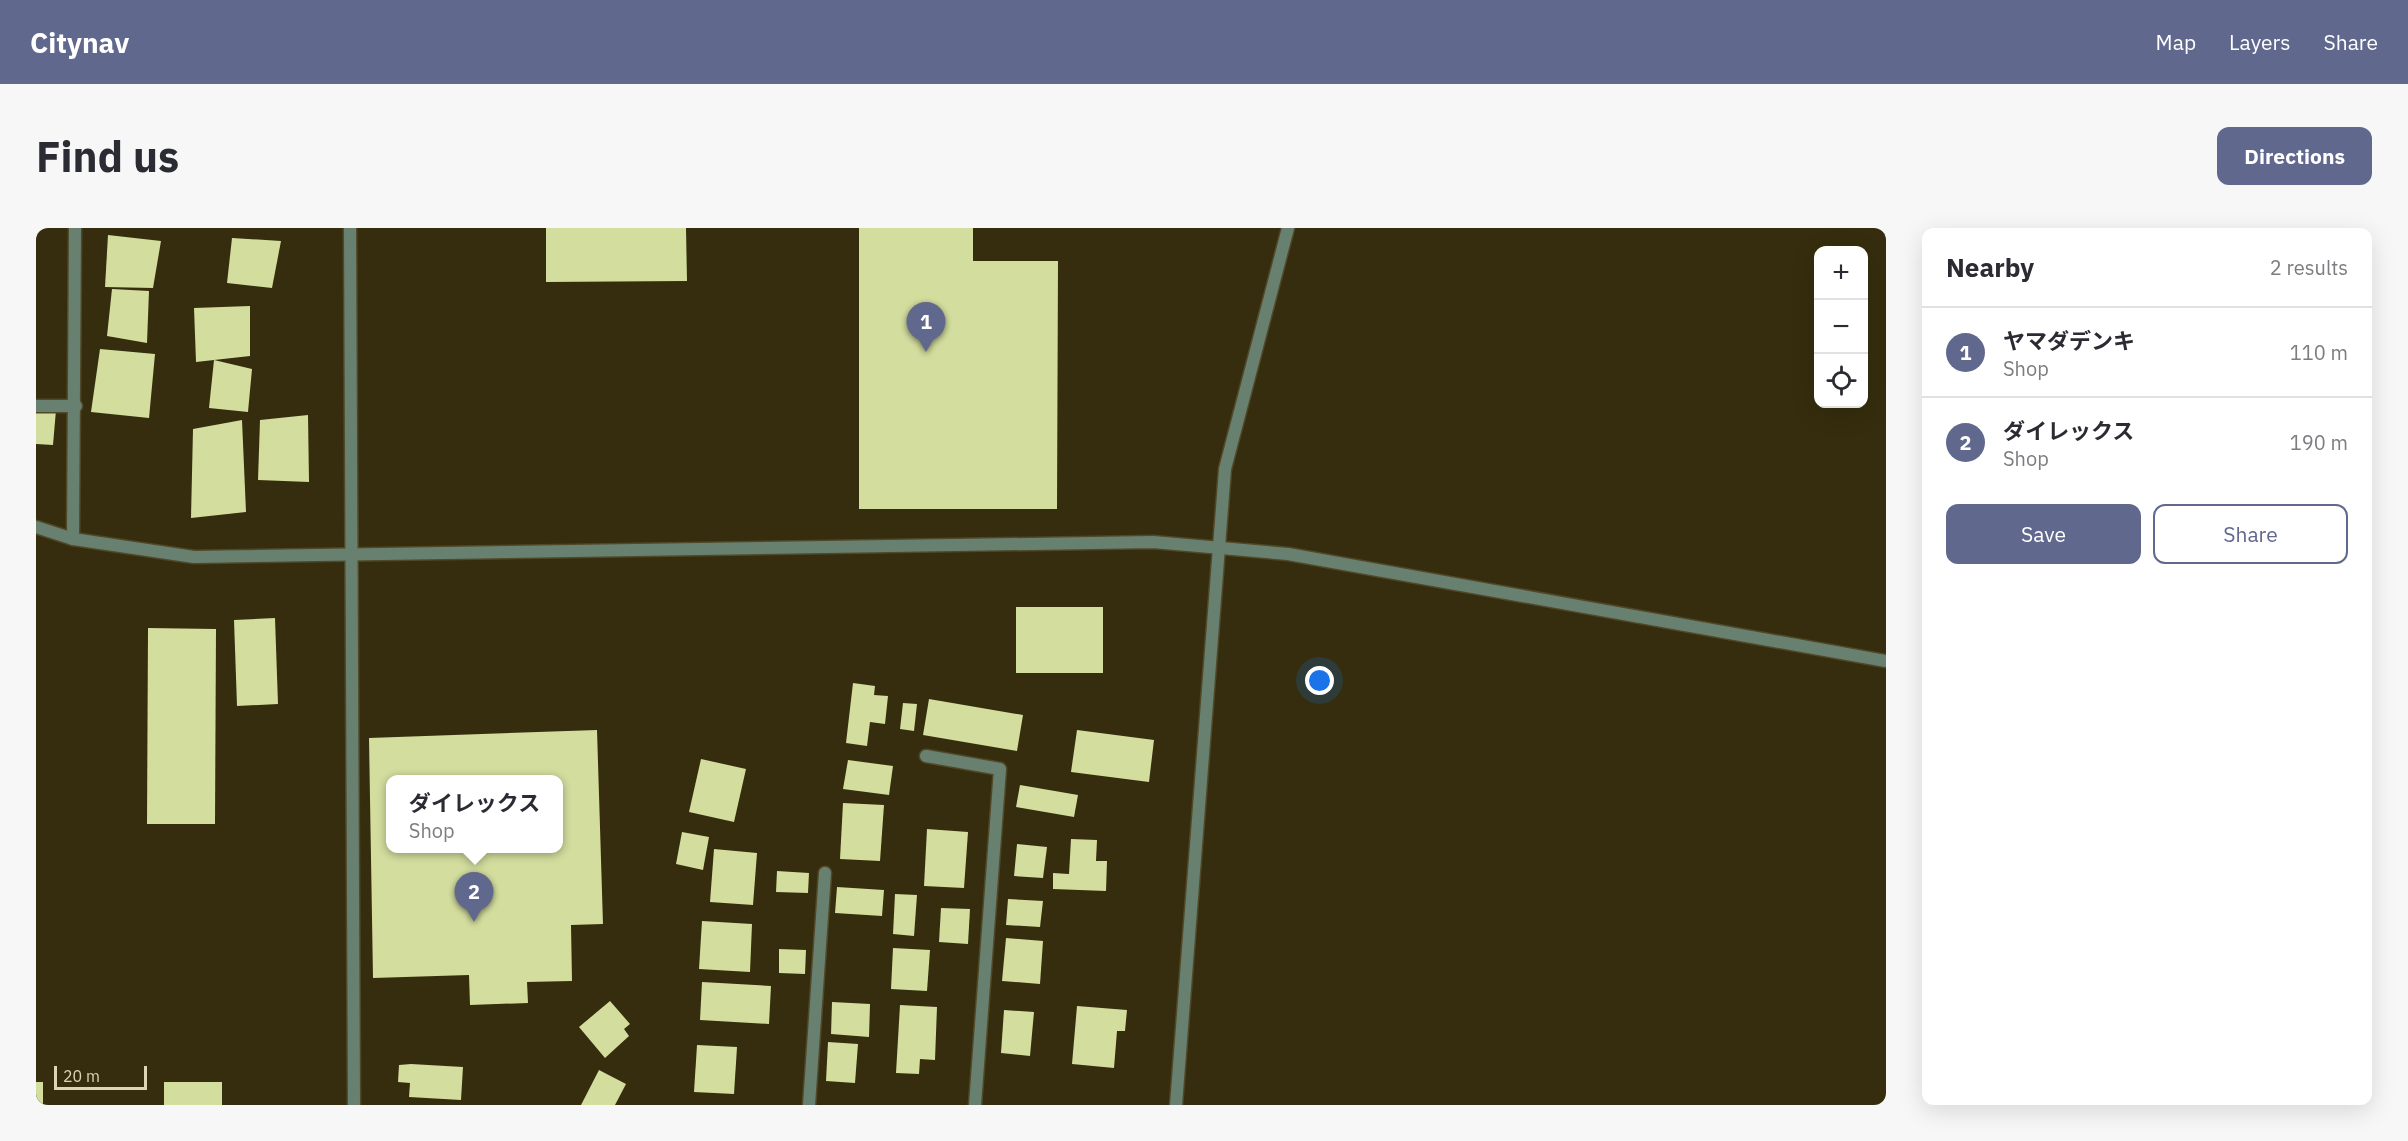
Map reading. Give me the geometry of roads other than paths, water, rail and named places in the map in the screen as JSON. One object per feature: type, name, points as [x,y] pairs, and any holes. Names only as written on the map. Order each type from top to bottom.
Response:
[{"type":"street","points":[[73,539],[76,406],[75,228]]},
{"type":"street","points":[[350,228],[354,1105]]},
{"type":"street","points":[[1176,1105],[1225,469],[1288,228]]},
{"type":"street","points":[[36,406],[76,406]]},
{"type":"street","points":[[36,527],[73,539],[194,557],[1153,542],[1300,556],[1886,660]]},
{"type":"street","points":[[926,756],[1000,769],[975,1105]]},
{"type":"street","points":[[809,1105],[825,873]]},
{"type":"place","name":"ヤマダデンキ","points":[[926,352]]},
{"type":"place","name":"ダイレックス","points":[[474,922]]}]
